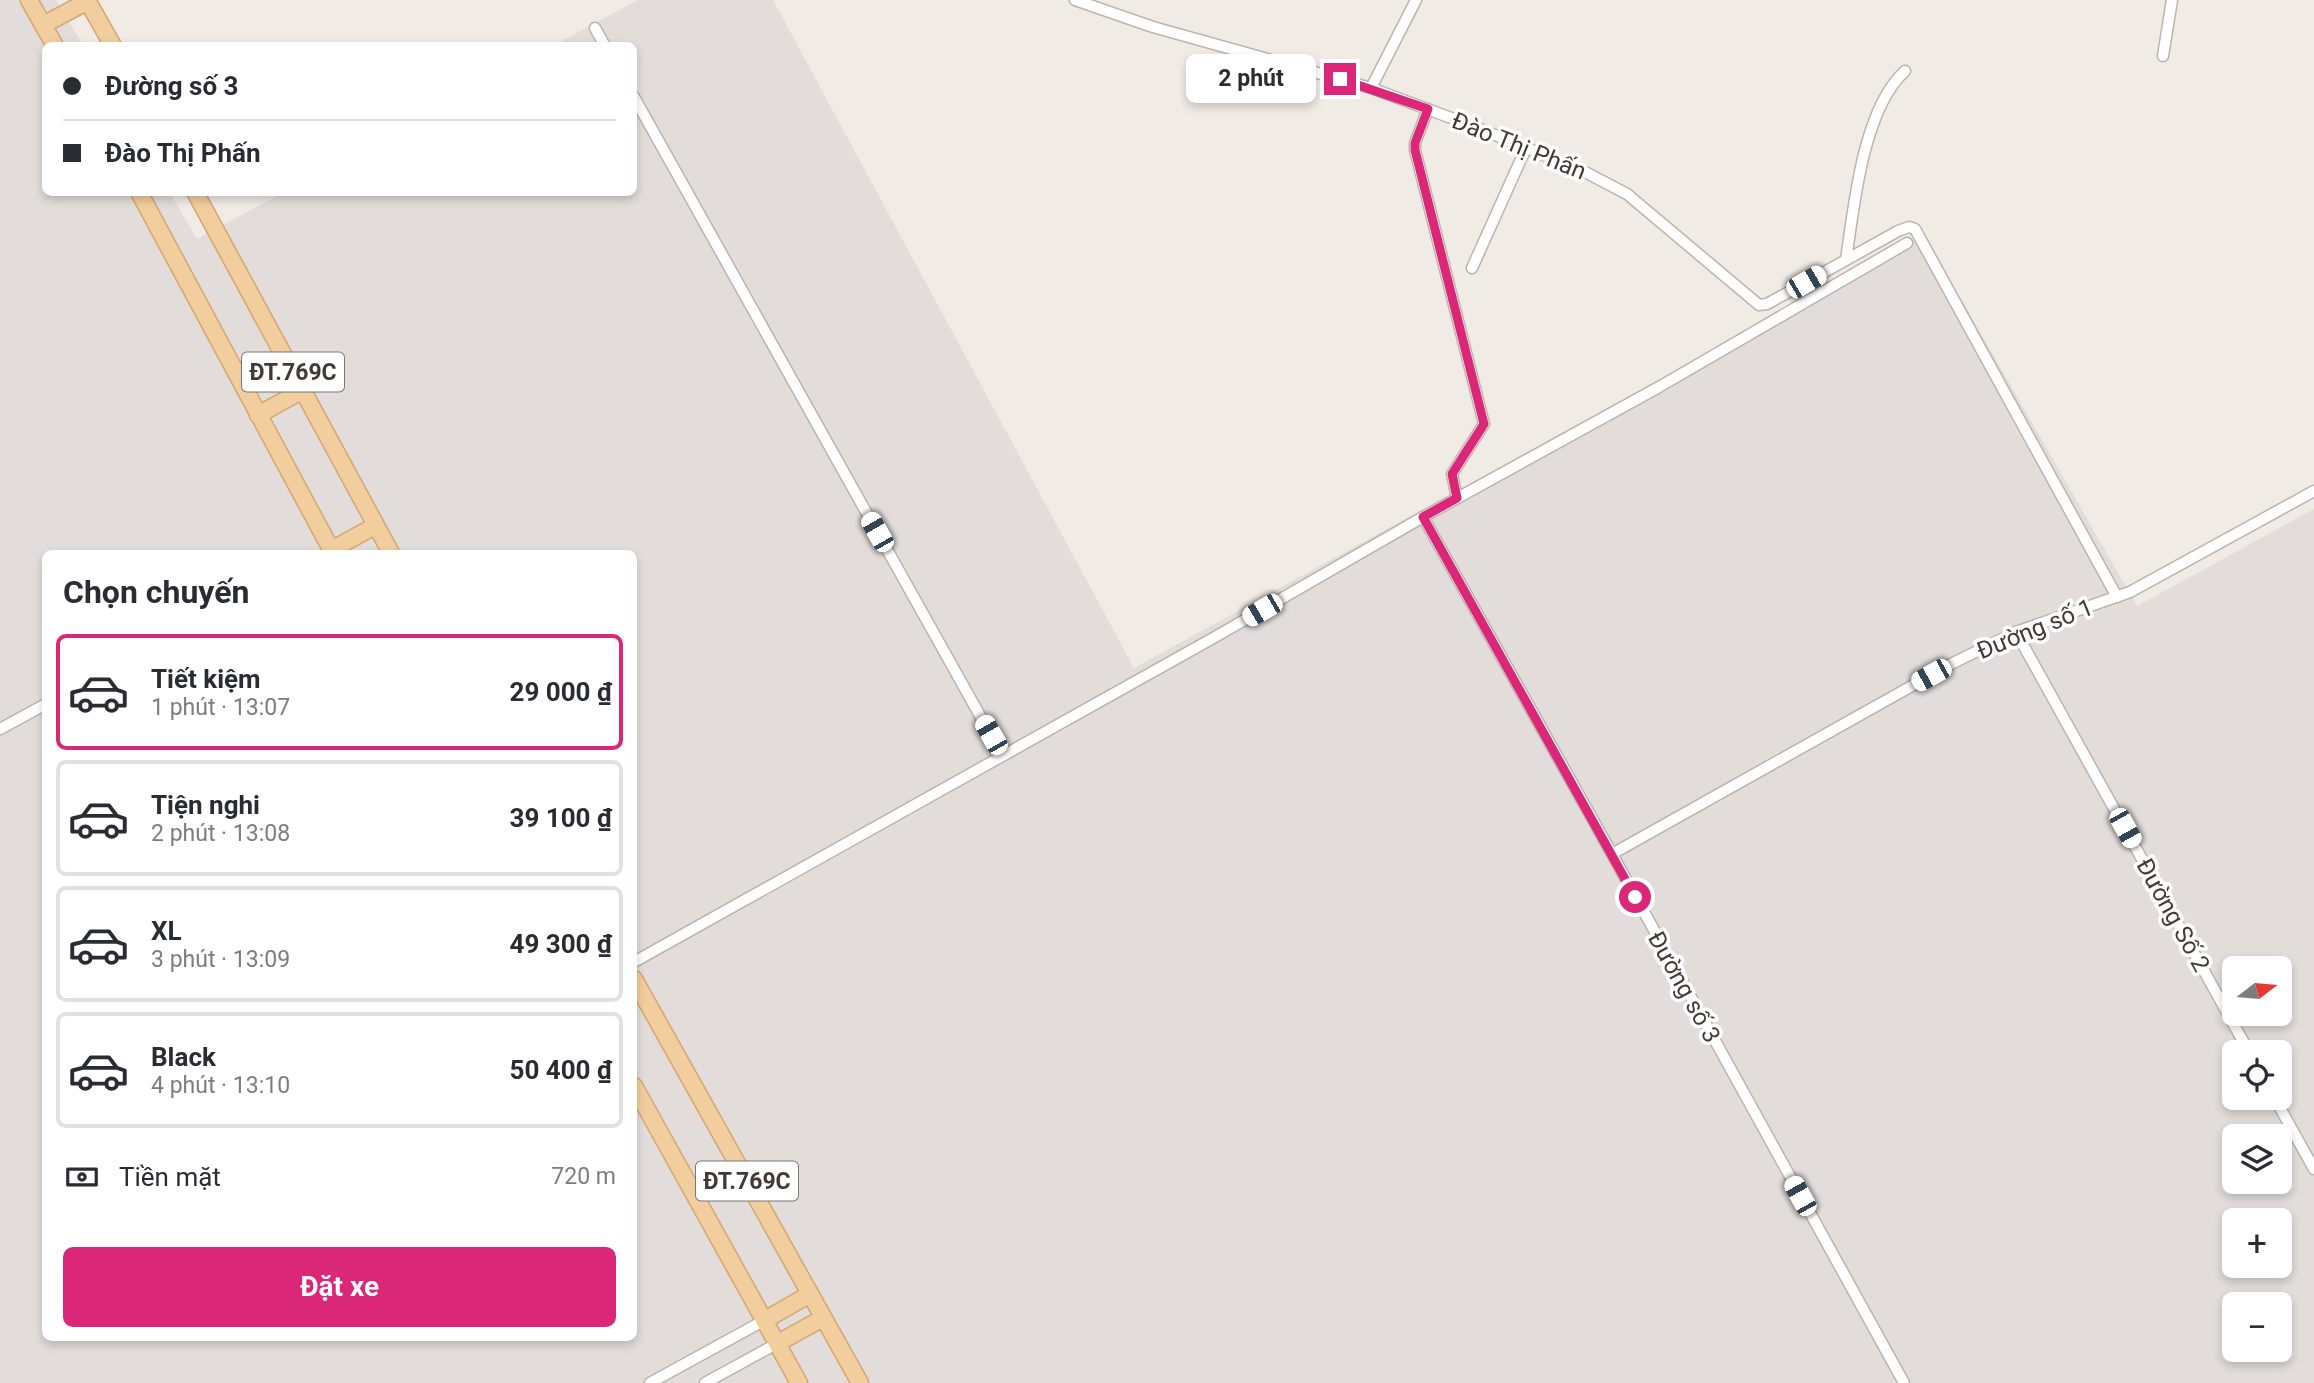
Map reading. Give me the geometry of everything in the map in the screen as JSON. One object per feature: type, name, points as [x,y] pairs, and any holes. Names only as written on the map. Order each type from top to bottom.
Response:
[{"type":"main road","points":[[29,0],[53,42]]},
{"type":"main road","points":[[43,25],[87,1],[111,42]]},
{"type":"main road","name":"ĐT.769C","points":[[141,196],[328,550]]},
{"type":"main road","name":"ĐT.769C","points":[[197,196],[389,550]]},
{"type":"main road","points":[[258,415],[303,390]]},
{"type":"main road","points":[[333,550],[375,526]]},
{"type":"main road","name":"ĐT.769C","points":[[637,984],[860,1383]]},
{"type":"main road","name":"ĐT.769C","points":[[637,1091],[799,1383]]},
{"type":"main road","points":[[765,1320],[810,1294]]},
{"type":"main road","points":[[778,1343],[823,1318]]},
{"type":"street","name":"Đào Thị Phấn","points":[[1075,0],[1161,29],[1371,88],[1609,183],[1627,194],[1759,306],[1846,260]]},
{"type":"street","points":[[1371,88],[1416,0]]},
{"type":"street","points":[[2163,56],[2172,0]]},
{"type":"street","points":[[595,28],[603,42]]},
{"type":"street","points":[[1846,260],[1857,186],[1874,121],[1888,88],[1905,71]]},
{"type":"street","points":[[637,102],[1002,755]]},
{"type":"street","points":[[1428,109],[1415,143],[1415,150],[1484,424],[1452,474],[1457,498]]},
{"type":"street","points":[[1472,268],[1526,148]]},
{"type":"street","points":[[1846,260],[1898,231],[1909,227],[1915,229],[2117,597]]},
{"type":"street","points":[[637,960],[1659,387],[1908,243]]},
{"type":"street","name":"Đường số 1","points":[[1612,854],[1882,702],[2016,632],[2117,597],[2314,491]]},
{"type":"street","name":"Đường số 3","points":[[1423,517],[1904,1383]]},
{"type":"street","name":"Đường Số 2","points":[[2016,632],[2242,1040]]},
{"type":"street","points":[[0,729],[42,706]]},
{"type":"street","points":[[2281,1110],[2314,1169]]},
{"type":"street","points":[[650,1383],[765,1320]]},
{"type":"street","points":[[705,1383],[778,1343]]},
{"type":"shaded area","points":[[0,0],[56,0],[81,42],[42,42],[42,196],[172,196],[197,239],[276,196],[637,196],[637,42],[560,42],[638,0],[773,0],[1134,668],[1924,234],[2137,606],[2314,509],[2314,1383],[0,1383]]},
{"type":"route","points":[[1340,79],[1428,109],[1415,143],[1415,150],[1484,424],[1452,474],[1457,498],[1423,517],[1635,897]]}]
